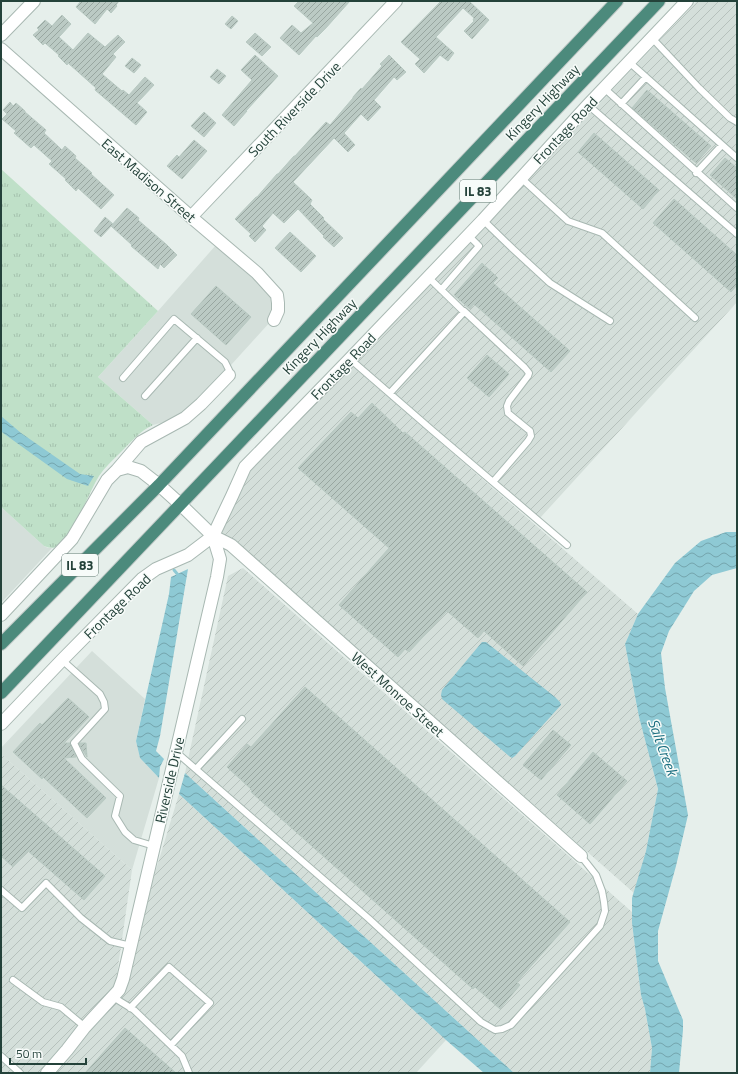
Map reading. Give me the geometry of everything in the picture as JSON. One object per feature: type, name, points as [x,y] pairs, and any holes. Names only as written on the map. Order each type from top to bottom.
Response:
[{"type":"highway","name":"Kingery Highway","points":[[1,644],[159,485],[617,1]]},
{"type":"highway","name":"Kingery Highway","points":[[1,693],[659,1]]},
{"type":"street","points":[[1,35],[34,1]]},
{"type":"street","name":"South Riverside Drive","points":[[191,217],[396,1]]},
{"type":"street","name":"Frontage Road","points":[[1,724],[142,579],[156,569],[188,555],[213,536],[245,467],[483,220],[588,105],[688,1]]},
{"type":"street","name":"East Madison Street","points":[[1,49],[191,217],[257,273],[277,295],[278,311],[274,320]]},
{"type":"street","points":[[1,614],[72,539],[107,480],[141,442],[185,418],[229,375]]},
{"type":"street","points":[[117,470],[128,467],[141,471],[159,485]]},
{"type":"street","name":"Riverside Drive","points":[[47,1073],[85,1027],[119,990],[123,979],[202,643],[220,559],[213,536],[159,485]]},
{"type":"street","name":"West Monroe Street","points":[[213,536],[231,545],[581,856]]},
{"type":"lane","points":[[652,38],[699,88],[730,118],[737,122]]},
{"type":"lane","points":[[629,62],[737,158]]},
{"type":"lane","points":[[621,104],[646,77]]},
{"type":"lane","points":[[604,88],[696,173],[737,208]]},
{"type":"lane","points":[[588,105],[737,234]]},
{"type":"lane","points":[[696,173],[722,145]]},
{"type":"lane","points":[[521,178],[568,221],[602,233],[695,318]]},
{"type":"lane","points":[[483,220],[550,283],[610,321]]},
{"type":"lane","points":[[441,290],[479,246],[468,235]]},
{"type":"lane","points":[[428,277],[529,372],[528,376],[509,401],[507,406],[508,413],[530,431],[531,436],[492,482]]},
{"type":"lane","points":[[390,393],[464,311]]},
{"type":"lane","points":[[123,378],[174,319],[225,362],[229,370],[229,375]]},
{"type":"lane","points":[[145,396],[197,338]]},
{"type":"lane","points":[[350,359],[567,545]]},
{"type":"lane","points":[[62,660],[100,694],[104,702],[105,709],[74,743],[82,759],[120,796],[115,816],[125,832],[134,840],[154,846]]},
{"type":"lane","points":[[196,770],[242,719]]},
{"type":"lane","points":[[176,752],[368,918],[481,1022],[495,1030],[502,1029],[510,1025],[600,926],[605,911],[602,891],[596,875],[581,856]]},
{"type":"lane","points":[[1,890],[22,908],[46,883],[82,918],[110,941],[131,946]]},
{"type":"lane","points":[[130,1008],[169,967],[210,1002],[171,1045]]},
{"type":"lane","points":[[13,980],[43,1002],[61,1007],[85,1027]]},
{"type":"lane","points":[[113,997],[130,1008],[182,1056],[188,1073]]},
{"type":"lane","points":[[1,1056],[20,1073]]},
{"type":"shaded area","points":[[697,1],[737,1],[737,302],[540,518],[356,360]]},
{"type":"shaded area","points":[[216,245],[269,293],[273,303],[271,321],[192,408],[172,420],[153,425],[98,377]]},
{"type":"shaded area","points":[[351,365],[638,614],[625,644],[639,717],[658,789],[646,851],[634,893],[239,545],[219,534],[250,467]]},
{"type":"shaded area","points":[[1,507],[44,546],[52,548],[1,603]]},
{"type":"shaded area","points":[[243,568],[632,912],[641,995],[652,1048],[650,1073],[514,1073],[185,773],[228,576]]},
{"type":"shaded area","points":[[92,651],[145,699],[136,741],[140,758],[159,778],[132,870],[1,754],[1,748]]},
{"type":"shaded area","points":[[1,754],[132,870],[115,988],[41,1073],[1,1073]]},
{"type":"shaded area","points":[[179,794],[446,1040],[416,1073],[52,1073],[124,992],[140,922]]},
{"type":"green space","points":[[1,169],[158,311],[98,377],[153,425],[136,437],[99,476],[73,527],[60,544],[53,548],[44,546],[1,507]]},
{"type":"water","points":[[1,416],[21,433],[80,474],[94,476],[88,486],[67,479],[3,433],[1,431]]},
{"type":"water","name":"Salt Creek","points":[[726,532],[737,532],[737,568],[712,575],[694,591],[669,631],[661,653],[665,688],[688,815],[658,931],[658,961],[683,1020],[683,1030],[679,1073],[650,1073],[652,1048],[641,995],[632,923],[632,898],[646,851],[658,789],[639,717],[625,644],[638,614],[675,563],[701,541]]},
{"type":"water","points":[[188,569],[160,736],[156,751],[164,759],[160,767],[159,778],[140,758],[136,741],[169,594],[171,577]]},
{"type":"water","points":[[482,642],[486,642],[555,697],[561,705],[512,758],[442,699],[442,690]]},
{"type":"water","points":[[185,773],[514,1073],[484,1073],[446,1040],[179,794]]},
{"type":"building","points":[[81,1],[119,1],[111,13],[107,9],[95,24],[76,7]]},
{"type":"building","points":[[299,1],[350,1],[299,55],[280,38],[292,25],[301,33],[313,23],[294,6]]},
{"type":"building","points":[[441,1],[469,1],[489,20],[472,39],[464,31],[474,21],[474,18],[463,8],[436,37],[454,53],[448,61],[440,55],[424,73],[415,64],[420,59],[401,42]]},
{"type":"building","points":[[62,15],[71,24],[59,37],[73,50],[88,33],[105,47],[118,35],[125,42],[113,54],[116,57],[102,74],[122,91],[123,90],[129,95],[145,77],[154,85],[137,103],[147,112],[136,125],[95,90],[96,88],[68,63],[67,65],[58,56],[59,55],[45,43],[43,45],[33,35],[39,30],[37,28],[45,20],[52,26]]},
{"type":"building","points":[[232,16],[238,21],[231,29],[225,24]]},
{"type":"building","points":[[255,33],[271,47],[262,56],[246,42]]},
{"type":"building","points":[[255,55],[278,76],[234,126],[222,115],[252,80],[241,70]]},
{"type":"building","points":[[389,55],[406,72],[397,80],[394,77],[374,100],[381,107],[368,121],[361,114],[344,133],[355,145],[348,152],[334,138],[293,182],[312,200],[310,204],[324,218],[323,219],[343,238],[334,247],[298,209],[284,223],[273,213],[262,226],[266,230],[255,242],[249,236],[251,234],[235,219],[326,122],[330,125],[353,97],[382,66],[380,64]]},
{"type":"building","points":[[132,58],[141,65],[134,73],[125,66]]},
{"type":"building","points":[[217,69],[226,76],[219,84],[210,77]]},
{"type":"building","points":[[647,90],[711,146],[696,163],[632,108]]},
{"type":"building","points":[[10,102],[13,106],[16,103],[46,130],[44,133],[62,150],[65,146],[76,156],[75,158],[92,173],[91,174],[114,195],[101,209],[78,188],[76,191],[65,180],[66,179],[49,164],[52,161],[34,145],[31,148],[14,133],[16,131],[2,119],[7,114],[3,110]]},
{"type":"building","points":[[204,112],[216,123],[204,137],[191,126]]},
{"type":"building","points":[[594,133],[659,190],[643,209],[578,152]]},
{"type":"building","points":[[194,140],[207,151],[182,179],[167,166],[177,155],[179,157]]},
{"type":"building","points":[[725,158],[737,168],[737,199],[710,175]]},
{"type":"building","points":[[674,199],[737,255],[737,285],[731,292],[653,223]]},
{"type":"building","points":[[127,208],[139,218],[138,220],[177,255],[164,268],[160,264],[158,269],[131,246],[132,245],[111,226]]},
{"type":"building","points":[[105,217],[113,224],[101,237],[94,231]]},
{"type":"building","points":[[290,232],[316,256],[301,272],[275,248]]},
{"type":"building","points":[[482,263],[498,278],[493,283],[570,351],[551,372],[474,304],[470,309],[454,295]]},
{"type":"building","points":[[216,286],[251,317],[226,345],[191,314]]},
{"type":"building","points":[[487,355],[509,374],[489,397],[467,378]]},
{"type":"building","points":[[372,403],[403,433],[405,432],[587,592],[523,666],[484,631],[478,638],[447,611],[409,652],[405,649],[398,657],[339,605],[389,548],[298,468],[351,412],[358,418]]},
{"type":"building","points":[[305,687],[570,922],[517,982],[520,985],[500,1009],[475,987],[473,989],[251,792],[252,790],[227,767],[247,744],[251,747]]},
{"type":"building","points":[[68,698],[89,717],[64,743],[70,743],[76,757],[64,758],[106,798],[87,818],[43,777],[42,779],[13,752],[40,723],[42,725]]},
{"type":"building","points":[[553,730],[571,745],[541,780],[523,765]]},
{"type":"building","points":[[86,743],[87,757],[79,744]]},
{"type":"building","points":[[593,752],[627,781],[590,824],[557,795]]},
{"type":"building","points":[[1,785],[105,876],[84,900],[28,851],[13,867],[1,856]]},
{"type":"building","points":[[125,1028],[176,1073],[85,1073]]},
{"type":"waterway","points":[[174,570],[179,576]]}]
